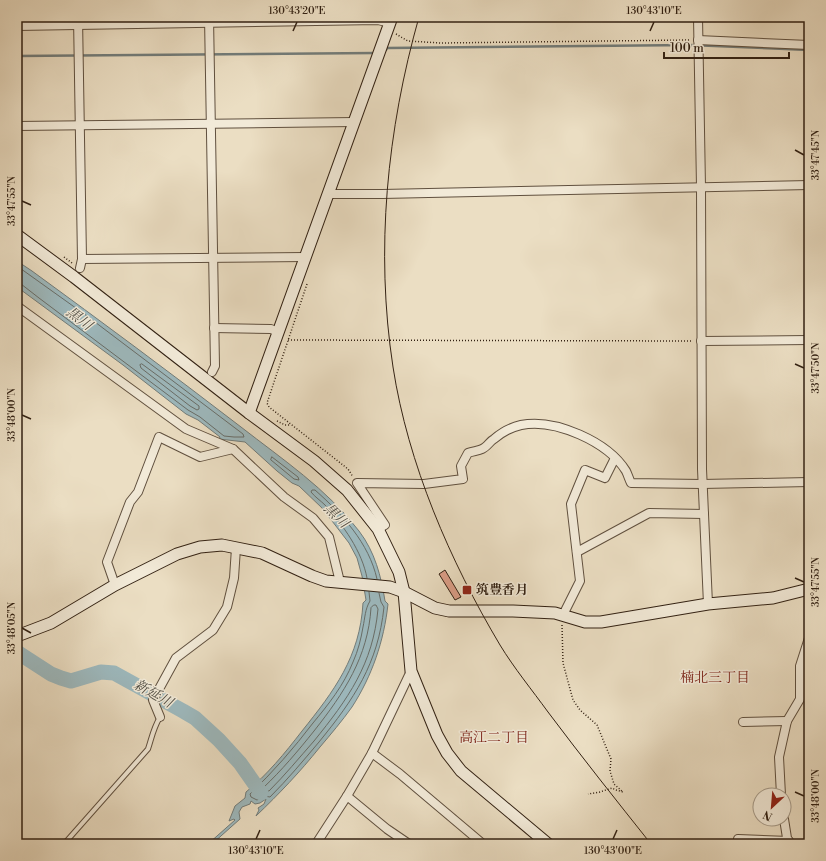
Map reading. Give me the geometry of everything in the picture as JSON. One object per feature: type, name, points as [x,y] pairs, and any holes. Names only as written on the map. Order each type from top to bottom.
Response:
[{"type":"street","points":[[698,17],[701,187],[700,341],[702,484],[708,604]]},
{"type":"street","points":[[209,20],[215,366],[212,372]]},
{"type":"street","points":[[17,26],[78,21],[378,20],[390,23],[249,413]]},
{"type":"street","points":[[78,21],[82,258],[80,268]]},
{"type":"street","points":[[698,40],[809,45]]},
{"type":"street","points":[[17,126],[354,122]]},
{"type":"street","points":[[328,194],[809,185]]},
{"type":"street","points":[[17,236],[74,277],[249,413],[314,461],[347,490],[378,529],[399,572],[404,592],[411,671],[437,735],[447,753],[462,772],[548,844]]},
{"type":"street","points":[[82,258],[305,257]]},
{"type":"street","points":[[17,306],[186,429],[233,449],[284,497],[313,518],[329,536],[344,583]]},
{"type":"street","points":[[214,328],[271,329],[278,332]]},
{"type":"street","points":[[700,341],[809,340]]},
{"type":"street","points":[[357,484],[424,484],[463,479],[461,466],[468,453],[483,448],[505,431],[521,425],[546,424],[566,429],[589,439],[614,458],[626,472],[631,483],[702,484],[809,482]]},
{"type":"street","points":[[116,585],[107,562],[130,502],[138,492],[159,436],[200,457],[233,449]]},
{"type":"street","points":[[562,615],[580,581],[571,504],[585,470],[605,478],[614,458]]},
{"type":"street","points":[[357,484],[385,525],[378,529]]},
{"type":"street","points":[[577,552],[649,513],[704,514]]},
{"type":"street","points":[[17,636],[51,623],[116,585],[177,554],[200,547],[222,545],[262,553],[326,581],[390,588],[404,592],[435,608],[449,611],[513,611],[555,613],[585,622],[601,622],[708,604],[773,598],[809,589]]},
{"type":"street","points":[[160,718],[153,700],[176,658],[213,630],[227,607],[234,578],[236,548]]},
{"type":"street","points":[[781,787],[779,757],[782,750],[787,721],[800,699],[800,666],[809,638]]},
{"type":"street","points":[[316,844],[347,796],[372,753],[392,714],[411,671]]},
{"type":"street","points":[[743,722],[787,721]]},
{"type":"street","points":[[372,753],[400,774],[483,844]]},
{"type":"street","points":[[347,796],[387,829],[409,844]]},
{"type":"street","points":[[738,839],[789,843],[786,827]]},
{"type":"lane","points":[[64,844],[148,749],[153,728],[160,718]]},
{"type":"path","points":[[390,23],[408,41],[441,43],[698,40]]},
{"type":"path","points":[[308,279],[267,403],[269,407],[348,469],[357,484]]},
{"type":"path","points":[[288,340],[700,341]]},
{"type":"path","points":[[562,615],[563,663],[573,700],[580,710],[597,725],[611,759],[610,770],[614,784],[623,792],[612,788],[588,794]]},
{"type":"water","name":"黒川","points":[[17,261],[163,368],[303,475],[333,502],[359,531],[365,539],[376,564],[382,582],[385,601],[388,604],[384,631],[376,658],[366,683],[352,707],[297,774],[256,816],[259,810],[258,808],[264,804],[266,799],[255,804],[251,801],[250,804],[242,807],[239,812],[240,819],[212,844],[208,844],[235,820],[229,821],[235,806],[245,798],[246,792],[268,771],[325,702],[351,657],[361,622],[363,603],[366,600],[357,558],[349,543],[322,508],[299,486],[292,483],[277,471],[245,442],[219,439],[220,437],[198,420],[186,414],[123,365],[17,287]]},
{"type":"building","points":[[445,570],[461,597],[455,600],[439,574]]},
{"type":"waterway","points":[[386,50],[387,48],[690,45],[809,50]]},
{"type":"waterway","points":[[17,56],[376,53]]},
{"type":"waterway","name":"新延川","points":[[17,652],[51,674],[71,681],[101,672],[114,673],[183,711],[195,718],[219,740],[240,763],[261,793]]},
{"type":"tram line","points":[[419,17],[399,103],[392,147],[387,190],[385,235],[385,279],[393,367],[409,440],[433,511],[448,546],[464,580],[500,645],[517,671],[560,728],[651,844]]},
{"type":"place","name":"筑豊香月","points":[[467,590]]},
{"type":"district","name":"楠北三丁目","points":[[715,678]]},
{"type":"district","name":"高江二丁目","points":[[494,738]]}]
